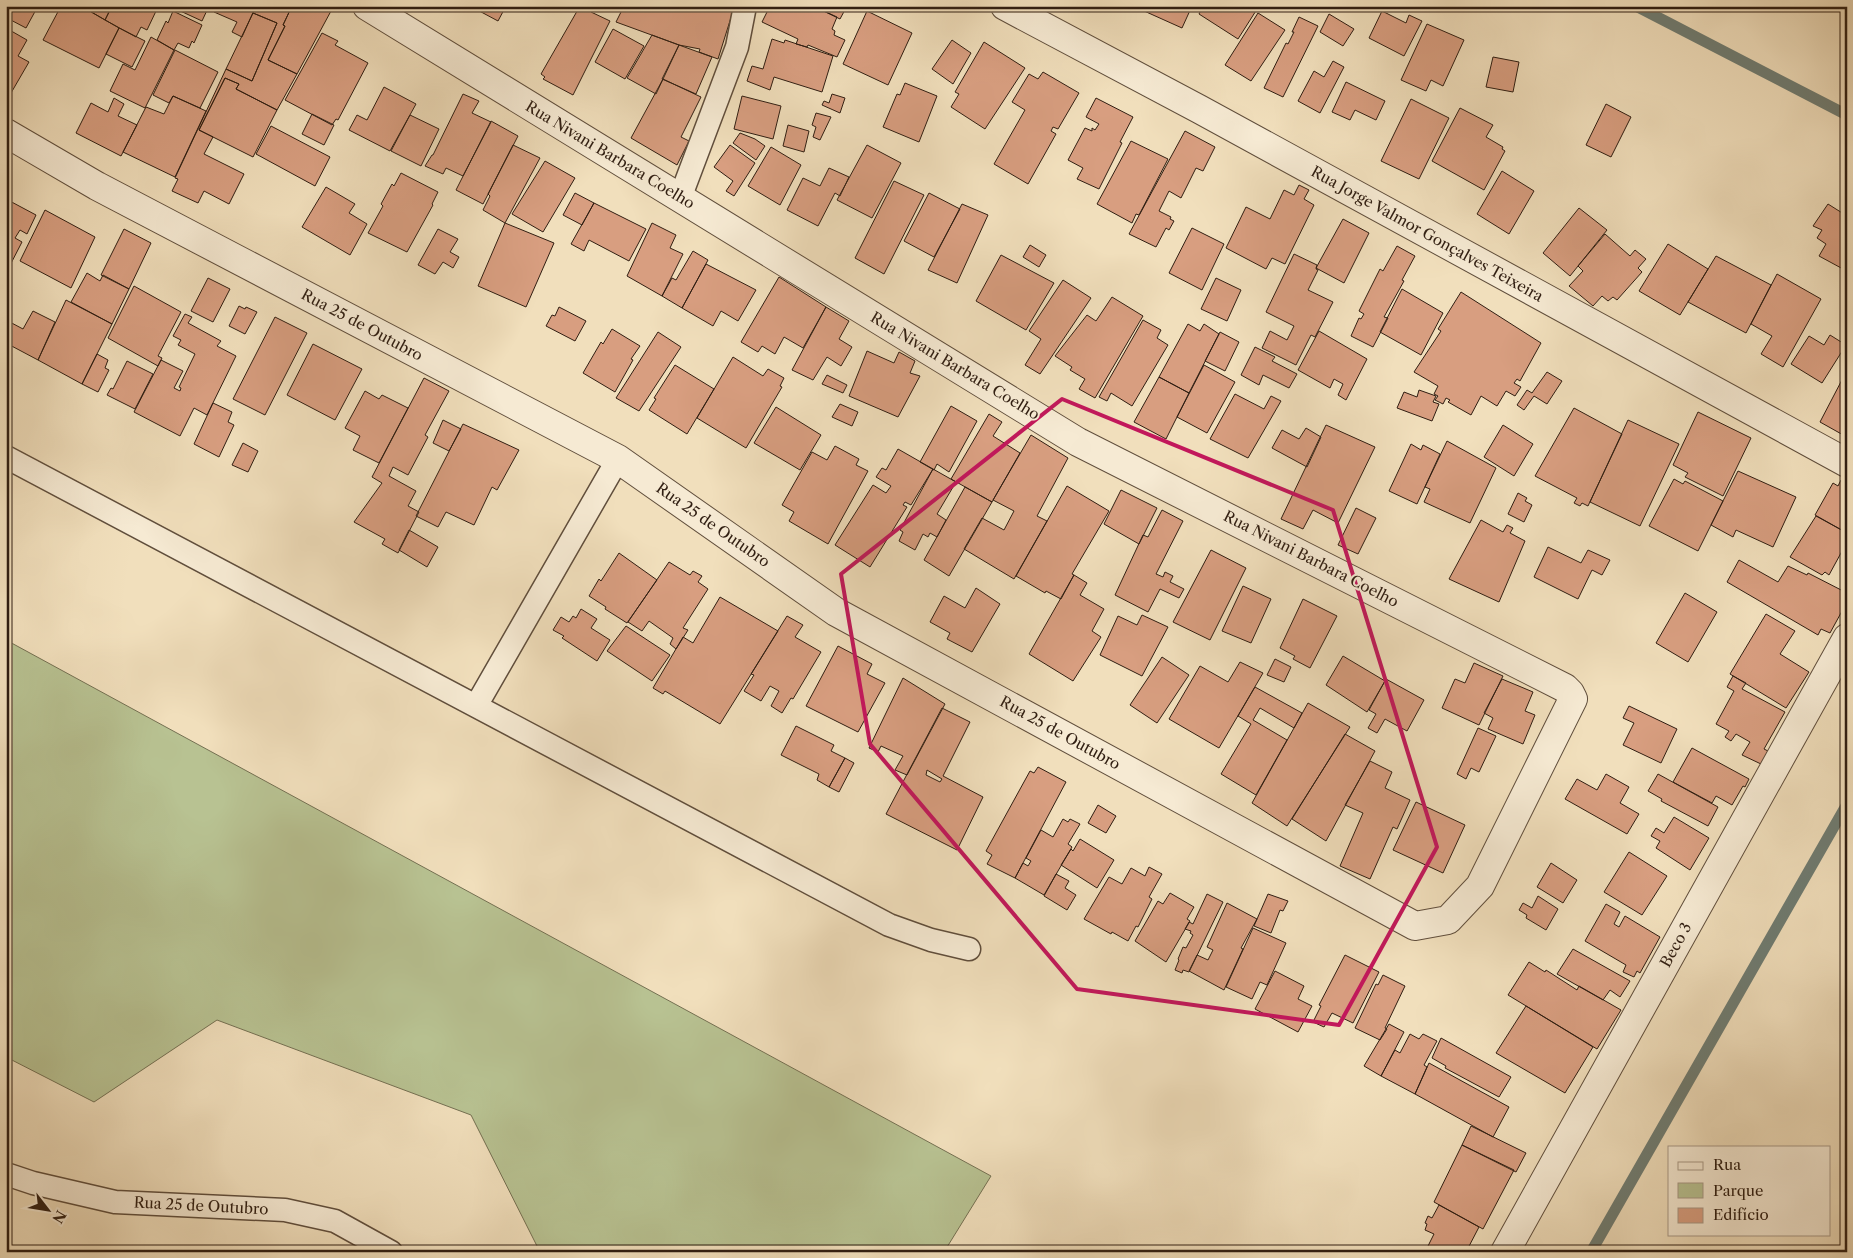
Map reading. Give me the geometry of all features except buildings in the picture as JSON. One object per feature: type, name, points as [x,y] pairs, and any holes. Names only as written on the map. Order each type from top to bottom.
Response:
[{"type":"street","name":"Rua Nivani Barbara Coelho","points":[[367,6],[1078,442],[1565,688],[1573,700],[1480,886],[1448,920],[1415,926]]},
{"type":"street","name":"Rua Jorge Valmor Gonçalves Teixeira","points":[[1005,6],[1208,114],[1847,463]]},
{"type":"street","name":"Rua 25 de Outubro","points":[[6,133],[97,186],[618,459],[836,612],[1415,926]]},
{"type":"street","name":"Beco 3","points":[[1505,1252],[1847,638]]},
{"type":"lane","points":[[680,198],[737,48],[744,6]]},
{"type":"lane","points":[[6,457],[889,925],[931,940],[968,949]]},
{"type":"lane","points":[[476,706],[618,459]]},
{"type":"lane","name":"Rua 25 de Outubro","points":[[6,1174],[33,1183],[115,1202],[285,1210],[334,1222],[391,1252]]},
{"type":"highlighted area","points":[[1062,399],[1333,510],[1437,847],[1339,1025],[1077,989],[870,744],[841,574]]},
{"type":"green space","points":[[6,640],[991,1176],[944,1252],[540,1252],[471,1115],[217,1020],[94,1102],[6,1057]]},
{"type":"waterway","points":[[1636,6],[1847,115]]},
{"type":"waterway","points":[[1591,1252],[1847,804]]}]
